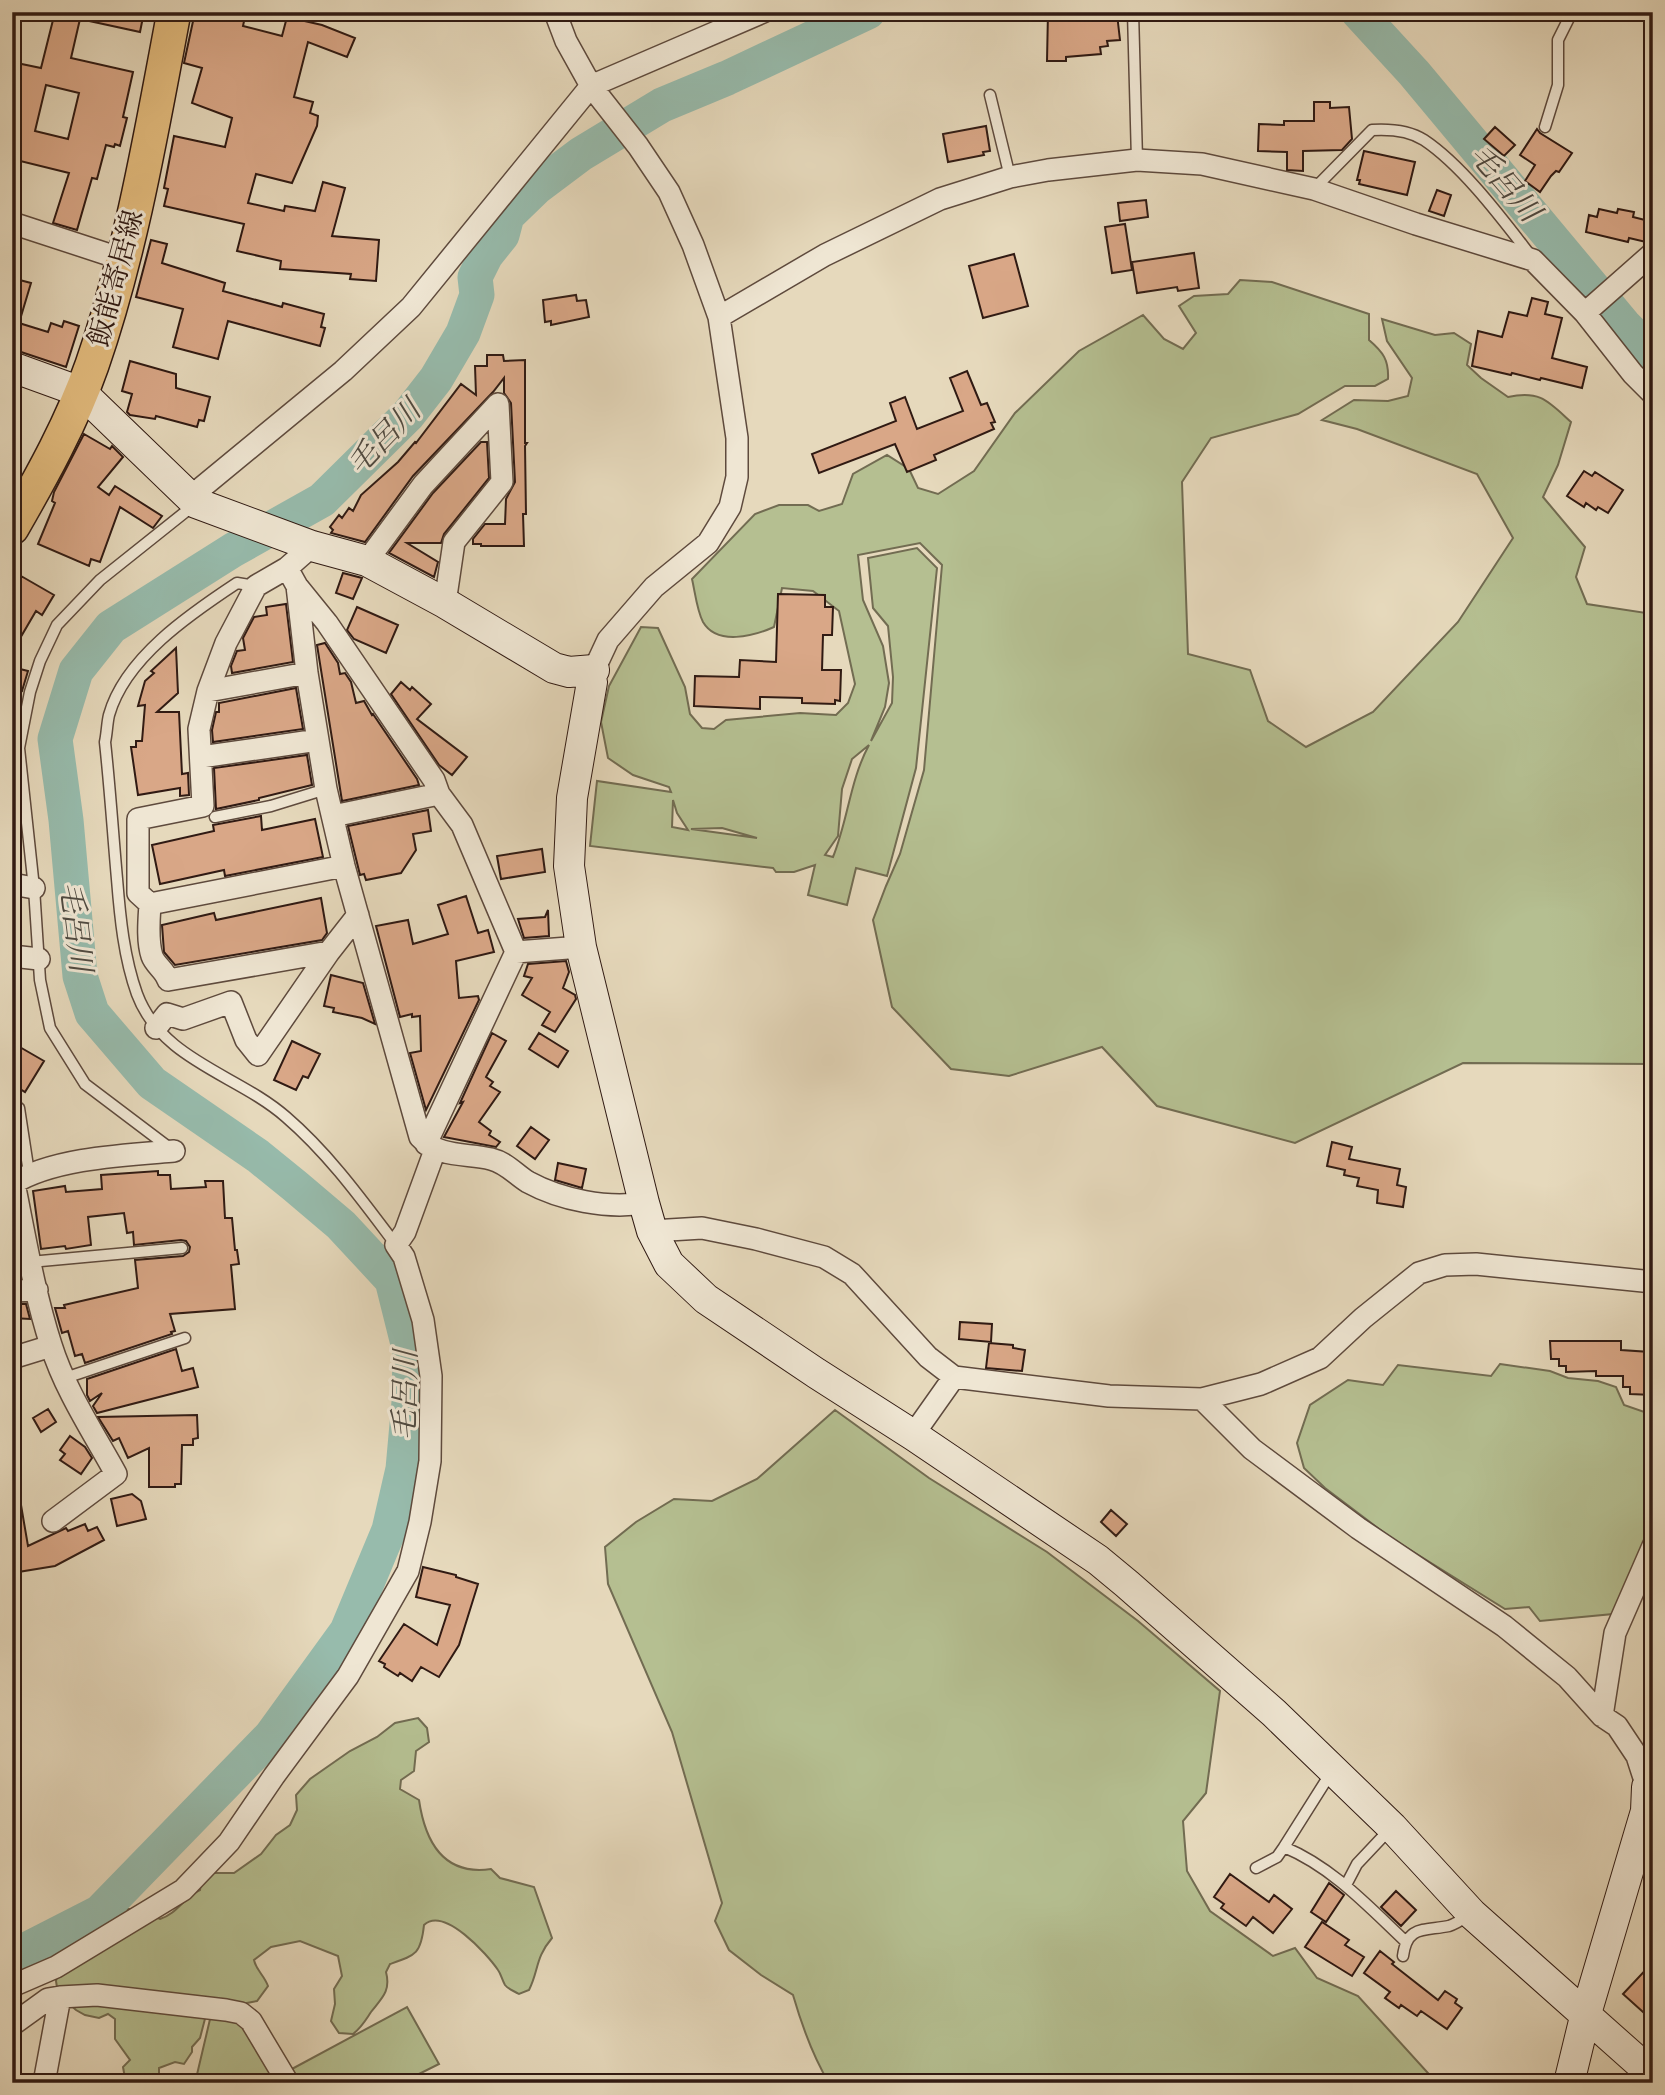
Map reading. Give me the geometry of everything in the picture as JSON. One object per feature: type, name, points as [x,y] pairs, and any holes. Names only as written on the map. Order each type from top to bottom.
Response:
[{"type":"main road","name":"飯能寄居線","points":[[12,528],[44,471],[92,365],[147,157],[174,12]]},
{"type":"street","points":[[555,12],[566,41],[595,91],[638,146],[669,192],[693,245],[719,317],[737,438],[737,477],[730,507],[708,543],[654,587],[608,640],[593,676],[572,797],[569,866],[581,947],[648,1217],[668,1264],[706,1299],[1098,1560],[1274,1713],[1392,1827],[1472,1914],[1653,2075]]},
{"type":"street","points":[[197,502],[344,371],[411,307],[595,91],[763,12]]},
{"type":"street","points":[[719,317],[825,255],[940,199],[1010,177],[1048,170],[1137,160],[1202,164],[1314,189],[1534,260],[1589,310],[1633,374],[1653,394]]},
{"type":"street","points":[[12,223],[122,259]]},
{"type":"street","points":[[1589,310],[1653,253]]},
{"type":"street","points":[[12,367],[81,392],[197,502],[304,543],[366,561],[554,668],[593,676]]},
{"type":"street","points":[[366,561],[423,485],[498,404],[502,482],[454,542],[444,603]]},
{"type":"street","points":[[304,543],[292,577],[326,789],[420,1137],[431,1147],[507,1165],[524,1180],[541,1188],[583,1200],[824,1257],[852,1274],[928,1357],[954,1377],[1109,1396],[1202,1399],[1261,1384],[1321,1358],[1363,1318],[1419,1273],[1445,1265],[1476,1264],[1653,1282]]},
{"type":"street","points":[[150,904],[138,893],[138,819],[203,806],[199,729],[208,691],[226,643],[256,586],[292,577]]},
{"type":"street","points":[[12,1986],[56,1967],[183,1890],[229,1842],[348,1676],[408,1571],[420,1522],[429,1461],[431,1376],[424,1320],[404,1258],[396,1245],[405,1232],[431,1147],[516,952],[462,825],[439,793],[435,779],[292,577]]},
{"type":"street","points":[[208,691],[307,673]]},
{"type":"street","points":[[201,757],[318,740]]},
{"type":"street","points":[[333,816],[439,793]]},
{"type":"street","points":[[150,904],[345,866]]},
{"type":"street","points":[[12,884],[34,888]]},
{"type":"street","points":[[150,904],[148,923],[153,958],[166,972],[168,980],[329,952]]},
{"type":"street","points":[[156,1028],[167,1014],[183,1019],[231,1002],[246,1040],[258,1055],[358,915]]},
{"type":"street","points":[[516,952],[581,947]]},
{"type":"street","points":[[12,956],[39,959]]},
{"type":"street","points":[[53,1521],[116,1474],[51,1346],[30,1262],[18,1180],[123,1155],[174,1151]]},
{"type":"street","points":[[12,1291],[37,1290]]},
{"type":"street","points":[[12,1358],[51,1346]]},
{"type":"street","points":[[913,1435],[954,1377]]},
{"type":"street","points":[[1202,1399],[1252,1449],[1358,1528],[1504,1626],[1567,1677],[1602,1716],[1617,1726],[1637,1756],[1650,1801],[1585,2017],[1569,2083]]},
{"type":"street","points":[[1602,1716],[1615,1633],[1653,1546]]},
{"type":"street","points":[[12,2025],[48,1999],[97,1995],[241,2013],[251,2021],[267,2044],[288,2083]]},
{"type":"street","points":[[44,2083],[60,1997]]},
{"type":"lane","points":[[1133,12],[1137,160]]},
{"type":"lane","points":[[1545,127],[1558,85],[1558,40],[1572,12]]},
{"type":"lane","points":[[990,95],[1010,177]]},
{"type":"lane","points":[[1314,189],[1372,130],[1390,129],[1423,139],[1462,174],[1534,260]]},
{"type":"lane","points":[[174,1151],[85,1084],[50,1028],[40,980],[34,888],[19,748],[30,692],[40,661],[57,625],[78,601],[197,502]]},
{"type":"lane","points":[[256,586],[237,583],[206,603],[173,631],[140,660],[124,683],[109,714],[105,742],[121,925],[138,995],[156,1028],[192,1059],[260,1097],[284,1115],[322,1150],[396,1245]]},
{"type":"lane","points":[[215,817],[271,807],[326,789]]},
{"type":"lane","points":[[12,1103],[19,1108],[18,1180]]},
{"type":"lane","points":[[30,1262],[182,1248]]},
{"type":"lane","points":[[65,1378],[185,1338]]},
{"type":"lane","points":[[1256,1868],[1277,1857],[1333,1769]]},
{"type":"lane","points":[[1346,1885],[1357,1864],[1392,1827]]},
{"type":"lane","points":[[1284,1847],[1304,1855],[1346,1885],[1405,1941]]},
{"type":"lane","points":[[1403,1956],[1405,1941],[1412,1934],[1430,1927],[1451,1926],[1472,1914]]},
{"type":"green space","points":[[1240,280],[1272,282],[1369,314],[1369,340],[1386,361],[1388,379],[1375,386],[1345,386],[1298,414],[1211,438],[1182,482],[1188,654],[1250,670],[1268,721],[1306,747],[1373,712],[1458,622],[1513,538],[1477,474],[1357,429],[1322,420],[1354,400],[1388,401],[1408,396],[1412,378],[1387,341],[1382,319],[1435,335],[1454,333],[1471,344],[1467,365],[1481,378],[1508,397],[1528,395],[1543,399],[1571,422],[1558,465],[1543,497],[1585,547],[1576,577],[1587,604],[1653,614],[1653,1064],[1463,1063],[1295,1143],[1157,1106],[1102,1047],[1009,1076],[951,1069],[892,1007],[873,920],[900,854],[924,770],[942,565],[920,543],[858,555],[863,600],[883,646],[889,683],[885,707],[871,741],[892,703],[893,677],[888,626],[873,608],[868,558],[917,548],[937,568],[916,768],[887,876],[856,868],[847,905],[808,895],[815,865],[794,872],[776,872],[773,868],[590,846],[597,781],[671,792],[669,787],[633,775],[608,758],[601,722],[609,686],[641,627],[658,628],[685,687],[690,714],[702,728],[714,729],[726,720],[800,713],[836,715],[848,703],[855,684],[839,611],[813,591],[782,588],[774,627],[746,636],[726,637],[709,629],[703,622],[692,579],[755,514],[779,505],[808,505],[819,511],[842,504],[853,474],[887,455],[909,469],[918,488],[938,494],[974,471],[1015,413],[1079,351],[1143,315],[1164,339],[1183,349],[1196,333],[1179,306],[1194,296],[1228,294]],"holes":[[[869,745],[857,772],[833,857],[825,855],[838,836],[842,789],[852,759]],[[673,800],[677,813],[688,830],[672,827]],[[722,828],[757,838],[691,829]]]},
{"type":"green space","points":[[1500,1364],[1550,1371],[1568,1378],[1598,1381],[1616,1387],[1624,1405],[1653,1415],[1653,1532],[1613,1614],[1540,1621],[1529,1607],[1505,1609],[1391,1538],[1325,1488],[1304,1468],[1297,1443],[1310,1405],[1348,1380],[1383,1385],[1398,1365],[1491,1376]]},
{"type":"green space","points":[[835,1410],[929,1478],[1047,1552],[1138,1621],[1220,1691],[1206,1793],[1183,1821],[1187,1871],[1210,1911],[1273,1956],[1295,1948],[1317,1978],[1358,1996],[1437,2083],[829,2083],[808,2040],[793,1995],[729,1950],[715,1921],[722,1903],[672,1732],[608,1584],[605,1547],[636,1522],[674,1499],[712,1501],[757,1479]]},
{"type":"green space","points":[[418,1718],[427,1728],[429,1742],[416,1751],[414,1771],[401,1780],[400,1789],[419,1800],[432,1842],[449,1861],[460,1867],[491,1869],[500,1878],[534,1887],[552,1938],[540,1958],[529,1990],[519,1994],[508,1988],[485,1954],[464,1934],[442,1922],[432,1921],[424,1925],[416,1952],[390,1964],[386,1972],[384,1994],[361,2026],[353,2034],[339,2033],[331,2021],[335,2004],[334,1989],[342,1976],[338,1956],[300,1941],[271,1947],[254,1960],[268,1986],[257,2001],[247,2003],[240,2010],[207,2011],[200,2038],[184,2064],[175,2062],[159,2068],[159,2083],[129,2083],[123,2067],[130,2060],[115,2039],[115,2019],[108,2014],[99,2018],[85,2015],[58,1994],[56,1981],[61,1954],[80,1935],[122,1909],[137,1909],[160,1919],[200,1890],[201,1883],[210,1873],[234,1873],[261,1854],[276,1835],[290,1825],[297,1810],[296,1795],[310,1779],[395,1723]]},
{"type":"green space","points":[[407,2007],[439,2064],[401,2083],[297,2083],[290,2070]]},
{"type":"green space","points":[[211,2015],[242,2022],[281,2083],[195,2083]]},
{"type":"building","points":[[55,12],[144,12],[140,32],[80,19],[71,58],[133,72],[120,146],[106,145],[97,179],[92,178],[77,230],[53,223],[69,173],[12,159],[12,62],[41,68]],"holes":[[[46,85],[79,93],[68,139],[35,131]]]},
{"type":"building","points":[[195,12],[246,12],[243,26],[282,36],[287,17],[322,25],[355,38],[347,57],[308,42],[294,97],[313,102],[310,113],[318,116],[317,126],[292,183],[256,174],[248,203],[284,211],[285,206],[315,211],[323,182],[345,188],[332,236],[379,240],[376,281],[350,279],[351,274],[280,269],[281,261],[237,251],[244,224],[164,206],[168,189],[164,188],[174,136],[225,147],[232,118],[192,103],[202,68],[184,63]]},
{"type":"building","points":[[1048,12],[1068,12],[1068,17],[1117,14],[1120,40],[1107,41],[1108,46],[1100,47],[1101,54],[1066,57],[1066,61],[1047,61]]},
{"type":"building","points":[[1314,102],[1330,102],[1330,108],[1349,107],[1352,139],[1342,150],[1303,151],[1303,171],[1287,170],[1287,152],[1258,151],[1259,124],[1284,125],[1284,121],[1314,121]]},
{"type":"building","points":[[986,126],[990,151],[983,152],[984,155],[948,162],[943,134]]},
{"type":"building","points":[[1495,127],[1515,145],[1504,156],[1484,139]]},
{"type":"building","points":[[1537,129],[1572,153],[1540,192],[1525,181],[1535,165],[1520,155]]},
{"type":"building","points":[[1364,151],[1415,162],[1407,195],[1359,184],[1360,180],[1357,180]]},
{"type":"building","points":[[1437,190],[1451,195],[1444,216],[1429,211]]},
{"type":"building","points":[[1146,200],[1148,217],[1120,221],[1118,203]]},
{"type":"building","points":[[1599,209],[1617,213],[1618,209],[1634,212],[1633,217],[1653,222],[1651,240],[1646,242],[1629,238],[1628,242],[1586,232],[1589,215],[1597,217]]},
{"type":"building","points":[[1125,224],[1132,270],[1112,273],[1105,227]]},
{"type":"building","points":[[151,240],[167,244],[162,263],[225,283],[223,291],[282,307],[283,303],[324,314],[321,327],[325,328],[320,346],[228,321],[218,359],[173,347],[183,309],[136,297]]},
{"type":"building","points":[[1194,253],[1199,288],[1178,291],[1177,287],[1137,293],[1132,262]]},
{"type":"building","points":[[1014,254],[1028,306],[983,318],[969,266]]},
{"type":"building","points":[[12,278],[31,283],[19,323],[48,332],[51,323],[62,327],[64,321],[79,326],[66,367],[12,349]]},
{"type":"building","points":[[576,295],[577,301],[586,300],[589,317],[551,325],[551,321],[545,322],[543,300]]},
{"type":"building","points":[[1532,298],[1548,302],[1545,314],[1562,318],[1552,358],[1587,367],[1582,388],[1472,366],[1478,331],[1502,337],[1509,312],[1527,316]]},
{"type":"building","points":[[487,355],[503,355],[504,361],[525,360],[527,443],[524,546],[473,544],[473,539],[485,524],[505,524],[506,499],[515,482],[511,403],[504,393],[504,378],[413,476],[365,542],[331,533],[333,530],[330,527],[339,515],[342,518],[349,508],[353,511],[361,495],[416,443],[461,384],[476,395],[475,366],[487,366]]},
{"type":"building","points":[[130,361],[176,374],[176,388],[210,397],[204,421],[199,420],[197,427],[156,416],[155,419],[130,415],[127,412],[132,394],[122,391]]},
{"type":"building","points":[[967,371],[981,405],[987,403],[995,422],[991,423],[994,429],[934,455],[936,460],[907,472],[895,444],[819,473],[812,454],[896,421],[890,403],[905,397],[917,429],[963,411],[950,378]]},
{"type":"building","points":[[84,434],[110,449],[112,446],[123,457],[98,487],[109,495],[115,486],[162,516],[153,528],[120,507],[100,562],[91,559],[89,566],[38,544],[55,503],[52,501],[54,492]]},
{"type":"building","points":[[481,442],[487,442],[489,478],[444,534],[441,543],[407,543],[438,562],[434,577],[389,553],[433,493]]},
{"type":"building","points":[[1584,471],[1592,476],[1595,472],[1623,490],[1608,513],[1598,507],[1596,510],[1586,503],[1584,507],[1567,496]]},
{"type":"building","points":[[343,573],[362,578],[353,599],[336,593]]},
{"type":"building","points":[[21,576],[54,595],[42,615],[36,611],[12,652],[12,590]]},
{"type":"building","points":[[778,594],[825,595],[825,607],[833,607],[832,635],[823,635],[822,670],[841,670],[840,701],[835,700],[835,704],[802,703],[802,698],[760,697],[760,709],[694,706],[695,676],[739,677],[740,660],[776,662]]},
{"type":"building","points":[[286,604],[293,662],[232,673],[231,666],[237,651],[245,650],[243,638],[254,617],[267,615],[266,607]]},
{"type":"building","points":[[357,607],[398,625],[386,653],[354,639],[347,630]]},
{"type":"building","points":[[325,643],[338,663],[340,674],[345,673],[351,682],[356,703],[364,701],[419,785],[342,801],[317,645]]},
{"type":"building","points":[[176,648],[178,693],[157,712],[179,712],[182,774],[188,773],[189,795],[180,796],[180,788],[138,795],[131,747],[136,747],[136,741],[142,741],[145,705],[138,706],[145,681],[154,673],[151,671]]},
{"type":"building","points":[[12,667],[28,671],[22,691],[12,687]]},
{"type":"building","points":[[401,682],[410,690],[412,687],[431,704],[417,719],[467,757],[452,775],[439,765],[391,694]]},
{"type":"building","points":[[296,688],[303,729],[213,742],[212,730],[216,712],[219,712],[219,703]]},
{"type":"building","points":[[307,755],[312,785],[216,809],[214,768]]},
{"type":"building","points":[[428,810],[431,831],[413,834],[416,850],[401,873],[366,880],[364,874],[360,875],[348,826]]},
{"type":"building","points":[[261,816],[262,830],[315,819],[323,857],[225,876],[224,870],[160,884],[152,845],[214,831],[213,825]]},
{"type":"building","points":[[542,849],[545,872],[501,879],[497,856]]},
{"type":"building","points":[[466,896],[478,933],[488,930],[494,952],[456,961],[459,998],[478,996],[479,1000],[426,1110],[410,1053],[421,1051],[420,1016],[412,1017],[412,1014],[400,1017],[376,926],[408,920],[413,944],[448,934],[438,905]]},
{"type":"building","points":[[321,898],[327,933],[322,940],[175,965],[164,952],[162,925],[214,913],[216,920]]},
{"type":"building","points":[[548,910],[549,936],[524,938],[518,919],[545,917]]},
{"type":"building","points":[[566,961],[569,972],[563,988],[575,995],[576,999],[555,1032],[542,1025],[550,1012],[522,995],[532,978],[524,976],[528,964]]},
{"type":"building","points":[[331,975],[363,983],[375,1024],[362,1018],[333,1012],[334,1008],[324,1006]]},
{"type":"building","points":[[492,1033],[506,1041],[486,1077],[493,1082],[490,1086],[500,1092],[479,1122],[491,1131],[489,1135],[500,1142],[496,1147],[444,1137],[463,1102],[460,1103]]},
{"type":"building","points":[[539,1033],[568,1051],[558,1067],[529,1049]]},
{"type":"building","points":[[292,1041],[320,1054],[308,1078],[303,1076],[296,1090],[274,1080]]},
{"type":"building","points":[[18,1046],[44,1061],[25,1092],[12,1084],[12,1055]]},
{"type":"building","points":[[531,1127],[549,1140],[535,1159],[517,1146]]},
{"type":"building","points":[[1332,1142],[1352,1147],[1349,1159],[1400,1169],[1397,1185],[1406,1187],[1403,1207],[1377,1203],[1378,1190],[1357,1186],[1359,1178],[1344,1175],[1345,1170],[1327,1166]]},
{"type":"building","points":[[558,1163],[586,1169],[582,1188],[555,1180]]},
{"type":"building","points":[[158,1171],[158,1175],[170,1175],[171,1189],[206,1187],[205,1181],[223,1181],[225,1218],[232,1218],[239,1264],[231,1265],[235,1309],[170,1314],[175,1331],[171,1332],[172,1334],[85,1363],[82,1354],[75,1356],[68,1331],[62,1333],[55,1308],[65,1308],[64,1305],[138,1288],[135,1260],[183,1256],[189,1252],[190,1247],[186,1241],[181,1240],[134,1245],[133,1232],[127,1233],[124,1213],[88,1217],[91,1245],[41,1249],[33,1191],[65,1186],[66,1192],[102,1189],[101,1175]]},
{"type":"building","points":[[12,1304],[26,1304],[30,1319],[12,1318]]},
{"type":"building","points":[[960,1322],[992,1324],[991,1342],[959,1339]]},
{"type":"building","points":[[1550,1341],[1621,1341],[1621,1350],[1650,1352],[1653,1395],[1630,1394],[1630,1387],[1623,1387],[1623,1376],[1596,1376],[1596,1371],[1566,1372],[1566,1366],[1559,1366],[1559,1359],[1551,1359]]},
{"type":"building","points":[[989,1343],[1013,1345],[1013,1348],[1025,1350],[1022,1371],[986,1368]]},
{"type":"building","points":[[176,1349],[182,1371],[193,1368],[198,1387],[97,1413],[93,1406],[102,1393],[90,1401],[87,1395],[87,1379]]},
{"type":"building","points":[[48,1409],[56,1422],[41,1432],[33,1418]]},
{"type":"building","points":[[197,1415],[198,1438],[193,1439],[193,1445],[182,1445],[181,1484],[175,1484],[175,1487],[149,1487],[149,1448],[128,1458],[119,1438],[113,1441],[98,1417]]},
{"type":"building","points":[[70,1436],[85,1447],[92,1458],[81,1474],[60,1460],[65,1454],[60,1450]]},
{"type":"building","points":[[132,1494],[141,1501],[146,1519],[117,1526],[111,1499]]},
{"type":"building","points":[[12,1505],[21,1505],[28,1546],[66,1528],[68,1531],[85,1524],[88,1531],[97,1527],[104,1540],[55,1566],[12,1573]]},
{"type":"building","points":[[1111,1510],[1127,1524],[1116,1536],[1101,1522]]},
{"type":"building","points":[[423,1567],[456,1575],[478,1584],[459,1645],[439,1677],[421,1667],[412,1681],[400,1673],[398,1676],[379,1661],[404,1624],[437,1645],[450,1605],[416,1597]]},
{"type":"building","points":[[1230,1874],[1269,1902],[1274,1895],[1292,1909],[1273,1933],[1253,1917],[1246,1926],[1221,1908],[1224,1904],[1214,1897]]},
{"type":"building","points":[[1329,1883],[1344,1895],[1326,1922],[1311,1912]]},
{"type":"building","points":[[1396,1891],[1416,1910],[1401,1926],[1381,1907]]},
{"type":"building","points":[[1322,1922],[1349,1940],[1345,1945],[1364,1957],[1352,1976],[1305,1947]]},
{"type":"building","points":[[1380,1951],[1394,1962],[1392,1964],[1438,2000],[1445,1991],[1457,1999],[1455,2003],[1462,2008],[1447,2029],[1421,2011],[1417,2016],[1385,1998],[1390,1992],[1364,1973]]},
{"type":"building","points":[[1653,1962],[1653,2021],[1623,1994]]},
{"type":"waterway","name":"毛呂川","points":[[12,1957],[100,1912],[271,1736],[347,1631],[389,1530],[403,1469],[409,1402],[410,1352],[392,1280],[341,1225],[295,1186],[258,1156],[152,1083],[92,1013],[80,976],[66,820],[55,739],[76,671],[111,627],[233,550],[322,500],[408,415],[436,379],[463,333],[477,295],[475,277],[486,255],[502,235],[507,216],[537,187],[581,154],[662,105],[727,78],[868,12]]},
{"type":"waterway","name":"毛呂川","points":[[1358,12],[1414,73],[1624,325],[1653,354]]}]
